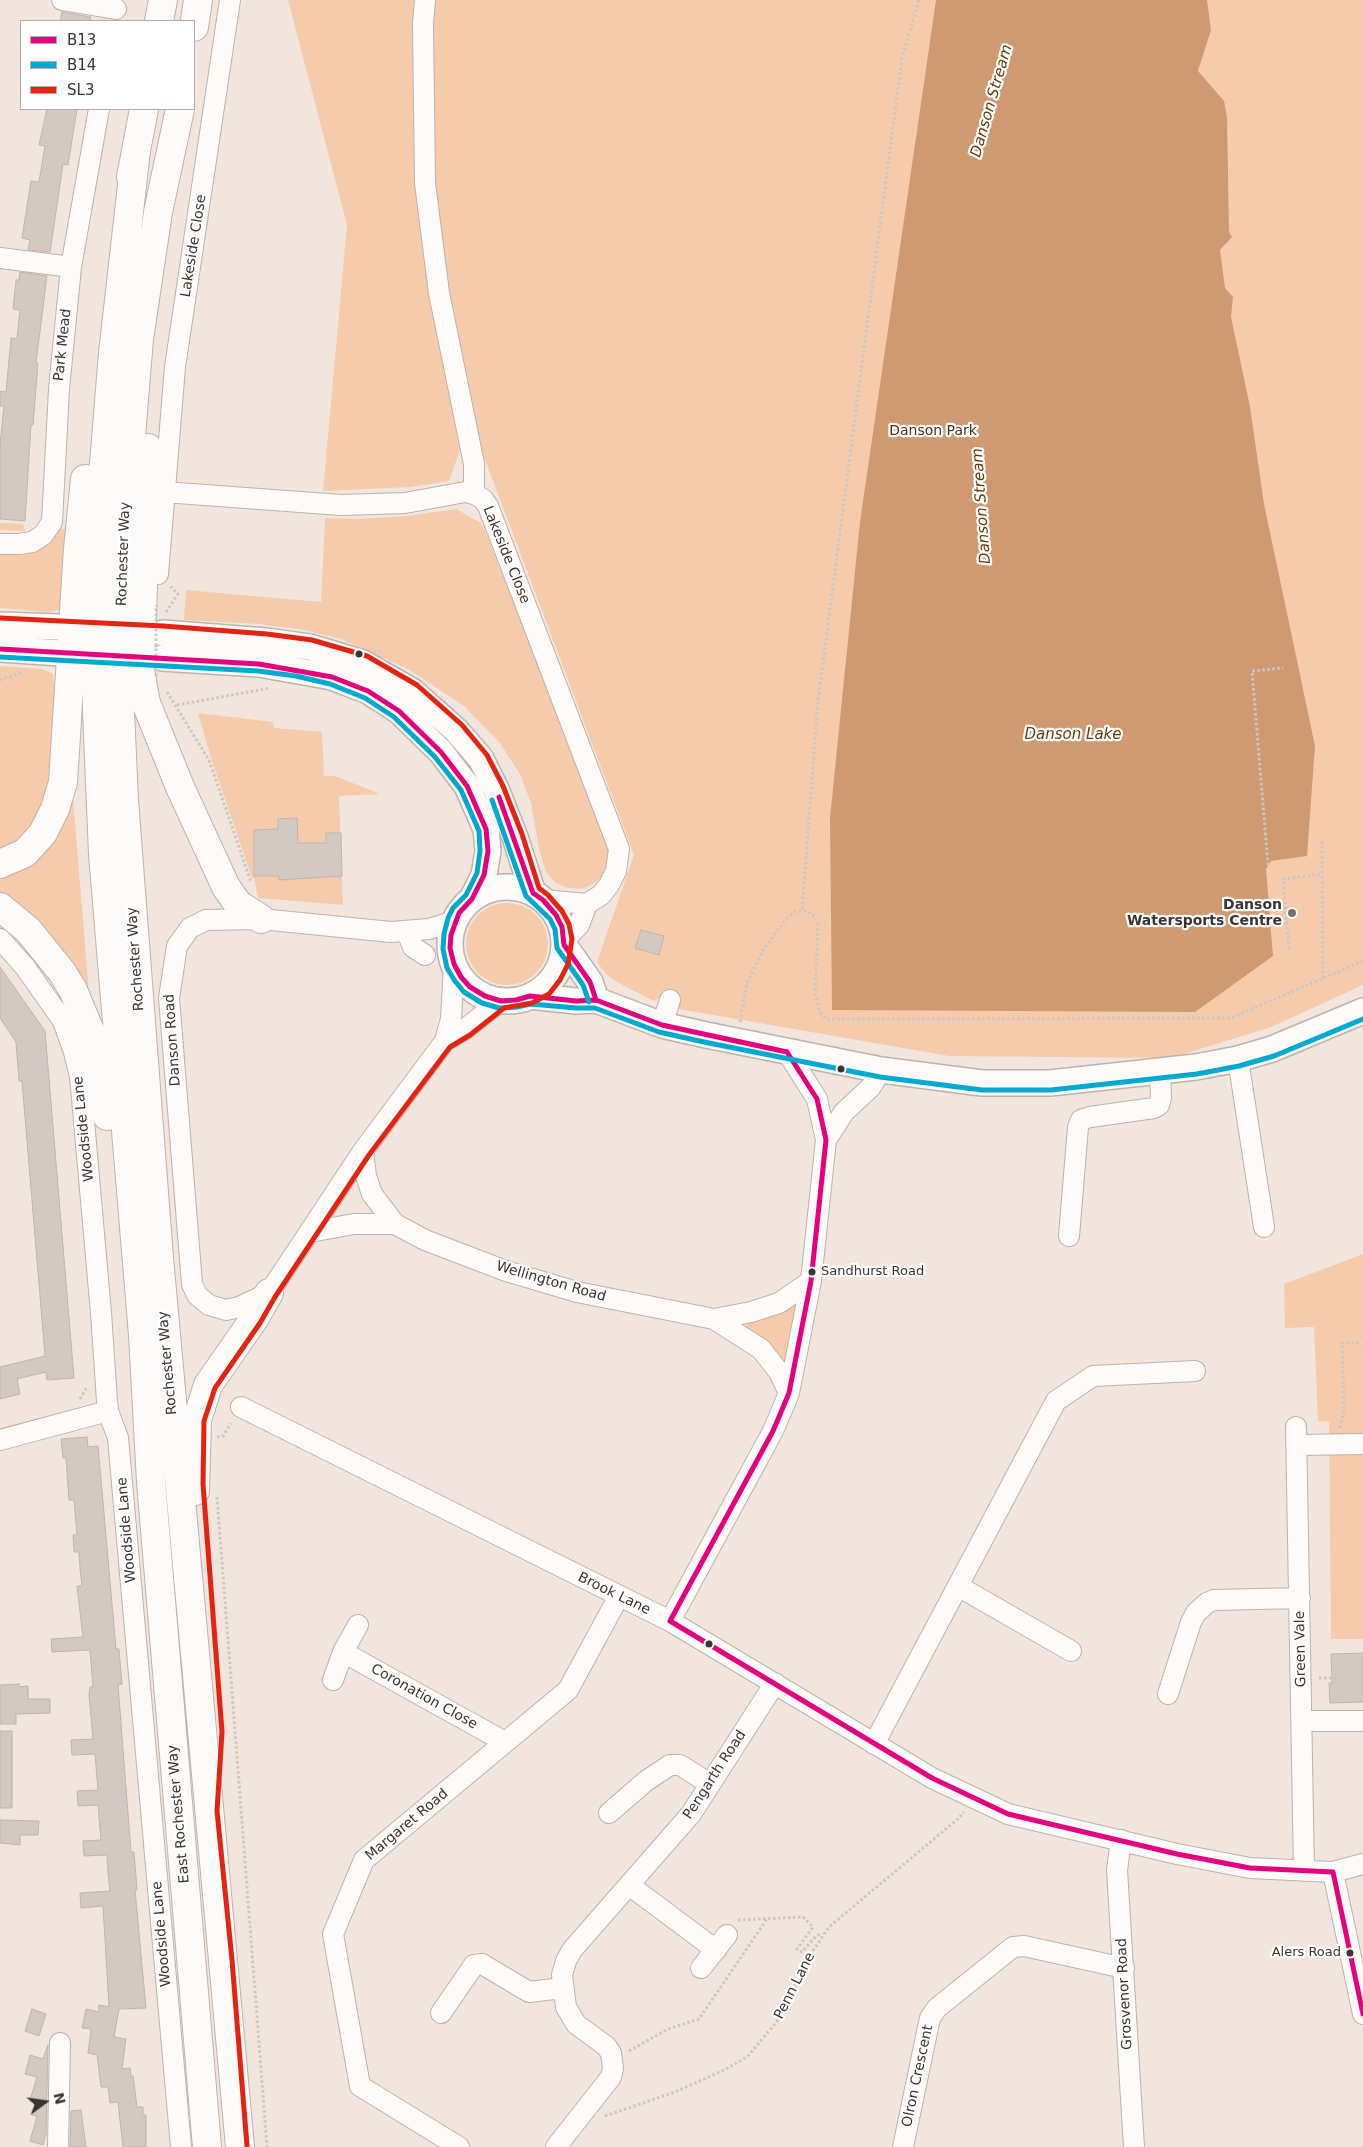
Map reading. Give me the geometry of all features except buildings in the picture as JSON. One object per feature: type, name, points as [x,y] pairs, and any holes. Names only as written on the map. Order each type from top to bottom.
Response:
[{"type":"highway","points":[[159,20],[163,0]]},
{"type":"highway","points":[[195,20],[198,0]]},
{"type":"highway","points":[[0,864],[25,853],[43,833],[55,809],[63,782],[78,549],[97,363],[144,110]]},
{"type":"highway","points":[[182,110],[156,343],[147,471],[140,670],[146,703],[180,787],[226,887],[238,904],[261,919]]},
{"type":"highway","name":"Rochester Way","points":[[182,110],[158,212],[139,340],[123,532],[120,712],[124,800],[159,1258],[209,1811]]},
{"type":"highway","name":"Rochester Way","points":[[135,159],[113,353],[101,501],[96,606],[97,712],[103,854],[143,1335],[151,1482]]},
{"type":"highway","points":[[0,907],[28,930],[62,972],[83,1011],[100,1066],[105,1097],[137,1422],[151,1482]]},
{"type":"highway","points":[[240,2147],[225,1961],[209,1811],[215,1732],[195,1484],[197,1420],[208,1385],[254,1318],[268,1293]]},
{"type":"highway","name":"East Rochester Way","points":[[151,1482],[207,2147]]},
{"type":"main road","points":[[0,625],[60,627]]},
{"type":"main road","points":[[163,633],[266,641],[310,648],[363,663],[412,691],[458,731],[481,759],[496,789],[538,897]]},
{"type":"main road","points":[[0,649],[60,653]]},
{"type":"main road","points":[[159,667],[259,664],[323,675],[368,692],[399,711],[441,752],[467,786],[486,829],[488,851],[484,876],[472,899],[459,913],[451,934],[450,948],[454,964],[461,977],[470,987],[485,996],[501,1001],[516,1000],[530,996],[544,988],[554,976],[562,961],[564,943],[562,927],[556,915],[538,897],[518,888],[502,887],[486,891],[472,899]]},
{"type":"main road","points":[[564,943],[590,982],[596,1000]]},
{"type":"main road","points":[[530,996],[576,1001],[596,1000],[662,1025],[787,1052],[881,1070],[982,1083],[1050,1083],[1160,1072],[1238,1060],[1300,1038],[1363,1011]]},
{"type":"street","points":[[62,0],[115,10]]},
{"type":"street","name":"Lakeside Close","points":[[158,574],[175,367],[230,0]]},
{"type":"street","points":[[425,0],[423,24],[425,183],[439,293],[474,464],[474,494]]},
{"type":"street","name":"Park Mead","points":[[0,544],[32,542],[43,536],[52,522],[59,388],[71,266],[99,110]]},
{"type":"street","points":[[0,258],[71,266]]},
{"type":"street","name":"Lakeside Close","points":[[164,492],[341,505],[405,503],[465,492],[483,499],[488,506],[619,849],[616,871],[609,885],[601,895],[587,904],[579,925],[564,943]]},
{"type":"street","points":[[538,897],[587,904]]},
{"type":"street","name":"Danson Road","points":[[268,1293],[239,1307],[226,1310],[209,1305],[197,1296],[192,1284],[169,998],[177,946],[190,928],[206,920],[261,919],[407,932],[455,921]]},
{"type":"street","points":[[407,932],[413,947],[425,955]]},
{"type":"street","name":"Woodside Lane","points":[[0,939],[25,967],[63,1021],[80,1076],[108,1411],[118,1438],[181,2147]]},
{"type":"street","points":[[268,1293],[363,1151],[445,1041],[451,1019],[454,964]]},
{"type":"street","points":[[662,1025],[670,1000]]},
{"type":"street","points":[[445,1041],[465,1029],[501,1001]]},
{"type":"street","points":[[670,1621],[773,1431],[789,1393],[812,1281],[826,1140],[817,1099],[787,1052]]},
{"type":"street","points":[[1238,1060],[1264,1227]]},
{"type":"street","points":[[826,1140],[844,1112],[871,1087],[881,1070]]},
{"type":"street","points":[[1069,1236],[1078,1127],[1081,1120],[1090,1116],[1154,1108],[1159,1105],[1161,1098],[1160,1072]]},
{"type":"street","name":"Wellington Road","points":[[363,1151],[366,1176],[372,1194],[395,1224],[425,1240],[497,1267],[577,1292],[714,1319],[761,1349],[779,1372],[789,1393]]},
{"type":"street","name":"Wellington Road","points":[[310,1232],[354,1224],[395,1224]]},
{"type":"street","name":"Wellington Road","points":[[714,1319],[751,1312],[779,1303],[812,1281]]},
{"type":"street","points":[[874,1744],[1056,1401],[1093,1376],[1195,1372]]},
{"type":"street","name":"Brook Lane","points":[[241,1407],[670,1621],[932,1778],[1008,1814],[1121,1840]]},
{"type":"street","points":[[0,1440],[108,1411]]},
{"type":"street","name":"Green Vale","points":[[1304,1871],[1296,1436],[1339,1444]]},
{"type":"street","points":[[1339,1444],[1363,1444]]},
{"type":"street","points":[[958,1586],[1071,1650]]},
{"type":"street","name":"Margaret Road","points":[[459,2147],[360,2086],[333,1934],[364,1860],[568,1690],[619,1596]]},
{"type":"street","points":[[1168,1694],[1192,1622],[1196,1613],[1207,1603],[1214,1600],[1300,1598]]},
{"type":"street","points":[[333,1680],[343,1652],[358,1625]]},
{"type":"street","name":"Coronation Close","points":[[343,1652],[505,1742]]},
{"type":"street","name":"Pengarth Road","points":[[562,1988],[562,1975],[572,1950],[691,1814],[775,1683]]},
{"type":"street","points":[[1302,1721],[1363,1721]]},
{"type":"street","points":[[609,1813],[646,1781],[670,1765],[680,1765],[710,1784]]},
{"type":"street","points":[[1121,1840],[1250,1868],[1333,1872],[1363,1864]]},
{"type":"street","name":"Grosvenor Road","points":[[1121,1840],[1117,1870],[1134,2147]]},
{"type":"street","points":[[1333,1872],[1363,2014]]},
{"type":"street","points":[[628,1885],[722,1942],[700,1968]]},
{"type":"street","name":"Olron Crescent","points":[[903,2147],[930,2018],[944,2002],[1013,1947],[1024,1946],[1124,1968]]},
{"type":"street","points":[[441,2013],[474,1965],[482,1964],[529,1992],[562,1988],[570,2016],[576,2024],[606,2046],[613,2060],[611,2077],[556,2147]]},
{"type":"street","points":[[58,2147],[60,2043]]},
{"type":"path","points":[[802,910],[821,681],[902,58],[919,0]]},
{"type":"path","points":[[158,574],[178,594],[163,617],[163,633]]},
{"type":"path","points":[[156,605],[161,684]]},
{"type":"path","points":[[1268,865],[1252,671],[1283,668]]},
{"type":"path","points":[[0,680],[28,671]]},
{"type":"path","points":[[177,705],[274,688]]},
{"type":"path","points":[[166,691],[177,705],[209,760],[253,887]]},
{"type":"path","points":[[1322,841],[1323,979]]},
{"type":"path","points":[[1289,949],[1283,879],[1322,874]]},
{"type":"path","points":[[740,1025],[747,983],[763,950],[785,920],[794,912],[802,910],[812,915],[818,924],[815,993],[820,1012],[826,1019],[1231,1018],[1363,962]]},
{"type":"path","points":[[1339,1444],[1340,1422],[1344,1412],[1342,1342],[1363,1343]]},
{"type":"path","points":[[77,1401],[88,1385]]},
{"type":"path","points":[[212,1441],[216,1437]]},
{"type":"path","points":[[216,1491],[267,2147]]},
{"type":"path","points":[[1301,1678],[1349,1678]]},
{"type":"path","name":"Penn Lane","points":[[579,2119],[589,2123],[675,2092],[724,2070],[747,2057],[779,2019],[798,1978],[823,1933],[959,1818]]},
{"type":"path","points":[[722,1942],[731,1926],[738,1920],[803,1917],[813,1926],[797,1949],[802,1952],[816,1936],[823,1933]]},
{"type":"path","points":[[613,2060],[668,2029],[699,2020],[767,1919]]},
{"type":"green space","name":"Danson Park","points":[[288,0],[1363,0],[1363,985],[1271,1027],[1171,1058],[949,1056],[679,1009],[675,1000],[664,996],[654,1001],[617,982],[606,974],[597,962],[634,855],[475,433],[457,436],[461,447],[449,481],[411,487],[323,491],[347,225]]},
{"type":"green space","points":[[456,509],[481,523],[485,531],[611,846],[611,858],[604,876],[582,889],[568,888],[556,883],[546,872],[539,849],[531,803],[520,774],[499,742],[464,706],[408,669],[341,639],[305,630],[259,624],[184,620],[186,590],[321,602],[325,518],[357,519],[407,516]]},
{"type":"green space","points":[[0,523],[23,524],[25,531],[0,530]]},
{"type":"green space","points":[[57,528],[66,529],[63,609],[48,612],[0,608],[0,551]]},
{"type":"green space","points":[[0,666],[42,669],[53,674],[56,706],[56,762],[38,828],[0,853]]},
{"type":"green space","points":[[198,713],[273,722],[274,728],[322,732],[324,776],[335,776],[380,794],[339,796],[343,905],[258,898],[254,878],[252,878],[211,758]]},
{"type":"green space","points":[[73,798],[89,994],[0,896],[0,873],[64,819]]},
{"type":"green space","points":[[507,903],[523,906],[536,915],[545,928],[548,944],[545,960],[536,973],[523,982],[507,985],[491,982],[478,973],[469,960],[466,944],[469,928],[478,915],[491,906]]},
{"type":"green space","points":[[1363,1254],[1363,1639],[1331,1639],[1329,1422],[1318,1421],[1314,1327],[1285,1328],[1284,1284]]},
{"type":"green space","points":[[800,1299],[787,1366],[746,1328],[747,1322]]},
{"type":"water","name":"Danson Lake","points":[[936,0],[1207,0],[1211,30],[1198,71],[1224,101],[1227,117],[1229,232],[1232,237],[1220,250],[1225,288],[1233,297],[1231,317],[1250,407],[1264,504],[1315,746],[1307,856],[1271,861],[1266,869],[1273,956],[1195,1012],[832,1010],[830,818],[860,522]]},
{"type":"transit line","name":"SL3","points":[[0,618],[163,626],[267,634],[312,640],[367,656],[417,685],[462,725],[487,755],[503,786],[522,834],[539,888],[562,911],[569,924],[572,939],[568,964],[560,980],[549,994],[532,1003],[504,1008],[470,1035],[450,1047],[369,1155],[275,1297],[260,1323],[215,1388],[204,1421],[203,1484],[222,1732],[217,1811],[232,1960],[247,2146]]},
{"type":"transit line","name":"B13","points":[[0,649],[259,664],[332,677],[368,691],[399,711],[441,752],[467,786],[486,829],[488,851],[484,875],[472,899],[459,913],[451,935],[450,948],[454,964],[461,977],[470,987],[485,996],[501,1001],[516,1000],[530,996],[576,1001],[596,1000],[662,1025],[787,1052]]},
{"type":"transit line","name":"B14","points":[[0,657],[258,671],[296,676],[330,684],[365,698],[394,717],[435,757],[461,790],[479,831],[480,851],[477,873],[466,895],[453,908],[448,918],[443,949],[447,968],[464,992],[482,1003],[499,1008],[531,1004],[595,1008],[659,1032],[704,1042],[880,1077],[982,1090],[1051,1090],[1197,1074],[1239,1066],[1274,1056],[1363,1019]]},
{"type":"transit line","name":"B13","points":[[499,797],[533,893],[543,900],[556,915],[562,927],[564,945],[590,982],[596,1000]]},
{"type":"transit line","name":"B14","points":[[492,800],[526,896],[550,919],[555,929],[557,948],[583,985],[589,1002]]},
{"type":"transit line","name":"B13","points":[[670,1621],[773,1431],[789,1393],[811,1281],[826,1140],[817,1099],[787,1052]]},
{"type":"transit line","name":"B13","points":[[670,1621],[932,1778],[1008,1814],[1177,1854],[1250,1868],[1333,1872]]},
{"type":"transit line","name":"B13","points":[[1333,1872],[1363,2014]]},
{"type":"place","name":"Danson Watersports Centre","points":[[1292,913]]},
{"type":"place","name":"Sandhurst Road","points":[[812,1272]]},
{"type":"place","name":"Alers Road","points":[[1350,1953]]},
{"type":"water label","name":"Danson Stream","points":[[992,101]]},
{"type":"water label","name":"Danson Stream","points":[[982,506]]}]
